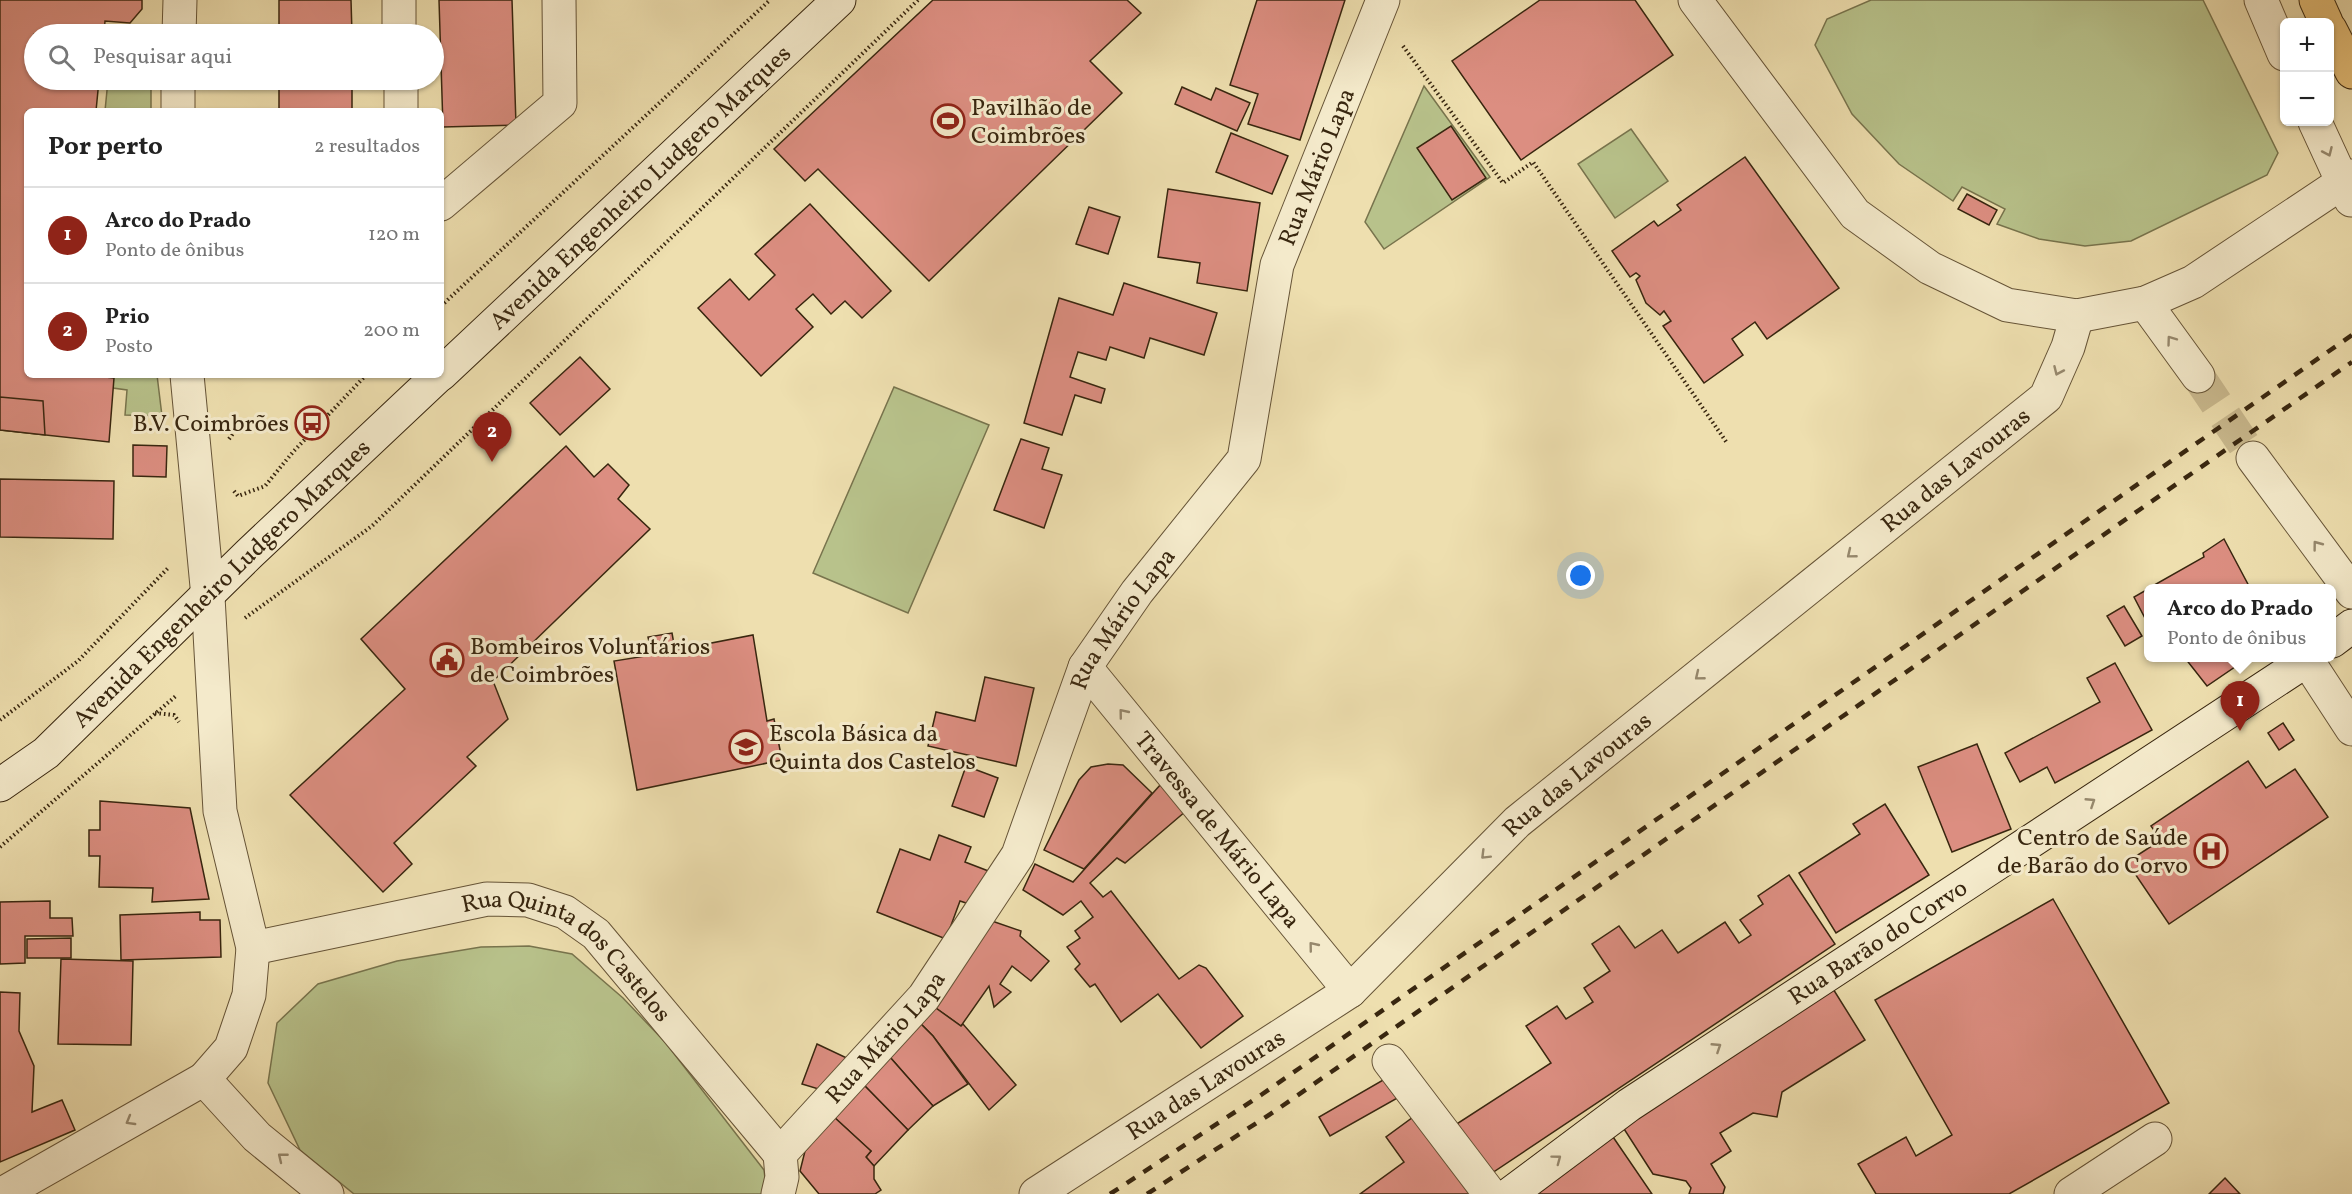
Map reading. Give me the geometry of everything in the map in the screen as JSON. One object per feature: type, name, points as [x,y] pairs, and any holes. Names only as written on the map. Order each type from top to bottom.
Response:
[{"type":"main road","points":[[2316,0],[2324,18]]},
{"type":"main road","points":[[2334,37],[2352,72]]},
{"type":"street","points":[[179,24],[180,0]]},
{"type":"street","points":[[399,0],[399,24]]},
{"type":"street","points":[[444,201],[560,103],[559,0]]},
{"type":"street","name":"Avenida Engenheiro Ludgero Marques","points":[[444,370],[839,0]]},
{"type":"street","points":[[1695,0],[1855,214],[1930,268],[2007,305],[2077,316],[2145,303],[2193,282],[2349,187],[2317,126]]},
{"type":"street","points":[[2260,0],[2280,45]]},
{"type":"street","name":"Rua Mário Lapa","points":[[780,1154],[924,997],[1018,855],[1085,667],[1137,592],[1244,459],[1277,265],[1381,6]]},
{"type":"street","points":[[178,90],[178,108]]},
{"type":"street","points":[[401,90],[401,108]]},
{"type":"street","points":[[2145,303],[2198,376]]},
{"type":"street","name":"Rua das Lavouras","points":[[1036,1194],[1350,991],[1517,822],[2046,397],[2068,347],[2077,316]]},
{"type":"street","points":[[2,1194],[204,1079],[231,1048],[249,995],[253,948],[220,811],[194,378]]},
{"type":"street","name":"Avenida Engenheiro Ludgero Marques","points":[[0,786],[46,753],[208,597],[249,554],[436,378]]},
{"type":"street","points":[[2253,458],[2352,592]]},
{"type":"street","name":"Rua Barão do Corvo","points":[[2336,638],[2352,626]]},
{"type":"street","name":"Rua Barão do Corvo","points":[[1510,1194],[1629,1104],[2302,662]]},
{"type":"street","points":[[2320,662],[2352,729]]},
{"type":"street","name":"Travessa de Mário Lapa","points":[[1085,667],[1350,991]]},
{"type":"street","name":"Rua Quinta dos Castelos","points":[[253,948],[487,899],[528,900],[565,912],[596,934],[780,1154]]},
{"type":"street","points":[[1389,1061],[1490,1194]]},
{"type":"street","points":[[204,1079],[257,1137],[327,1194]]},
{"type":"street","points":[[2071,1194],[2155,1139]]},
{"type":"street","points":[[778,1194],[782,1177],[780,1154]]},
{"type":"path","points":[[444,303],[770,0]]},
{"type":"path","points":[[246,617],[372,526],[918,0]]},
{"type":"path","points":[[1381,6],[1503,183],[1533,162],[1727,443]]},
{"type":"path","points":[[230,486],[238,496],[265,486],[293,452],[363,378]]},
{"type":"path","points":[[227,441],[237,428]]},
{"type":"path","points":[[0,720],[78,662],[162,574]]},
{"type":"path","points":[[0,847],[155,713]]},
{"type":"green space","points":[[1871,0],[2203,0],[2278,153],[2267,175],[2131,241],[2085,246],[2039,239],[1997,224],[2005,209],[1962,187],[1953,201],[1899,164],[1852,114],[1815,45],[1827,19]]},
{"type":"green space","points":[[1424,86],[1490,177],[1384,249],[1365,222]]},
{"type":"green space","points":[[107,90],[151,90],[151,108],[105,108]]},
{"type":"green space","points":[[1631,129],[1668,181],[1615,218],[1578,164]]},
{"type":"green space","points":[[77,378],[157,378],[162,416],[125,415],[127,390],[76,383]]},
{"type":"green space","points":[[894,387],[989,425],[908,613],[813,573]]},
{"type":"green space","points":[[529,946],[572,954],[623,998],[665,1042],[764,1170],[767,1194],[354,1194],[300,1150],[268,1083],[277,1023],[318,984],[397,961],[481,947]]},
{"type":"building","points":[[0,0],[142,0],[142,9],[130,23],[105,21],[105,24],[24,24],[24,90],[98,90],[96,108],[24,108],[24,378],[114,378],[109,442],[0,430]]},
{"type":"building","points":[[279,0],[351,0],[352,24],[279,24]]},
{"type":"building","points":[[439,0],[512,0],[516,125],[444,127],[442,90],[444,90],[444,24],[440,24]]},
{"type":"building","name":"Pavilhão de Coimbrões","points":[[933,0],[1127,0],[1141,13],[1090,61],[1122,93],[929,281],[818,169],[805,181],[774,149]]},
{"type":"building","points":[[1257,0],[1345,0],[1300,140],[1248,124],[1258,94],[1230,85]]},
{"type":"building","points":[[1540,0],[1635,0],[1673,55],[1521,160],[1452,61]]},
{"type":"building","points":[[1182,87],[1211,100],[1216,88],[1250,103],[1237,131],[1175,104]]},
{"type":"building","points":[[279,90],[352,90],[352,108],[279,108]]},
{"type":"building","points":[[1451,126],[1486,178],[1452,200],[1417,148]]},
{"type":"building","points":[[1231,133],[1288,156],[1272,194],[1216,172]]},
{"type":"building","points":[[1745,157],[1839,288],[1767,339],[1755,322],[1732,339],[1743,355],[1704,383],[1663,326],[1671,321],[1664,311],[1660,315],[1646,303],[1636,280],[1640,276],[1636,273],[1630,277],[1612,251],[1654,221],[1658,226],[1681,210],[1677,205]]},
{"type":"building","points":[[1168,189],[1260,203],[1247,291],[1197,283],[1200,263],[1158,257]]},
{"type":"building","points":[[1967,194],[1997,210],[1989,225],[1958,209]]},
{"type":"building","points":[[810,204],[891,291],[862,318],[845,301],[831,314],[813,294],[796,309],[813,327],[761,376],[698,308],[730,279],[749,300],[775,275],[755,254]]},
{"type":"building","points":[[1089,207],[1120,217],[1108,254],[1076,244]]},
{"type":"building","points":[[1124,283],[1217,313],[1204,355],[1150,338],[1144,358],[1110,347],[1106,360],[1078,352],[1070,377],[1105,389],[1101,403],[1075,395],[1062,435],[1024,423],[1059,298],[1113,315]]},
{"type":"building","points":[[580,357],[610,389],[560,435],[530,403]]},
{"type":"building","points":[[0,397],[43,401],[45,435],[0,430]]},
{"type":"building","points":[[1021,439],[1049,448],[1042,469],[1062,475],[1044,528],[994,510]]},
{"type":"building","points":[[133,445],[167,446],[166,477],[133,476]]},
{"type":"building","name":"Bombeiros Voluntários de Coimbrões","points":[[566,446],[594,477],[608,464],[629,485],[618,499],[650,529],[493,681],[508,719],[467,757],[476,766],[394,843],[412,864],[383,892],[290,795],[405,689],[361,639]]},
{"type":"building","points":[[0,479],[114,481],[113,539],[0,537]]},
{"type":"building","points":[[2224,539],[2248,584],[2156,584],[2204,557],[2203,553]]},
{"type":"building","points":[[2144,591],[2144,616],[2134,597]]},
{"type":"building","points":[[2124,606],[2142,636],[2125,646],[2107,616]]},
{"type":"building","points":[[672,633],[675,650],[753,635],[767,721],[774,719],[782,760],[637,790],[614,661],[652,655],[648,637]]},
{"type":"building","points":[[2188,662],[2242,662],[2207,686]]},
{"type":"building","points":[[2115,663],[2152,730],[2055,783],[2047,767],[2020,782],[2005,753],[2100,702],[2087,678]]},
{"type":"building","points":[[985,677],[1034,688],[1016,766],[928,746],[936,712],[975,721]]},
{"type":"building","points":[[2283,723],[2294,740],[2279,750],[2268,733]]},
{"type":"building","points":[[1977,744],[2011,829],[1952,852],[1918,767]]},
{"type":"building","name":"Centro de Saúde de Barão do Corvo","points":[[2248,761],[2266,788],[2295,769],[2328,817],[2169,924],[2127,862],[2161,840],[2151,826]]},
{"type":"building","points":[[1108,764],[1123,765],[1152,793],[1084,869],[1044,850],[1079,780],[1091,767]]},
{"type":"building","points":[[966,766],[998,778],[984,817],[952,806]]},
{"type":"building","points":[[1162,783],[1186,811],[1125,863],[1117,858],[1090,883],[1103,897],[1111,891],[1179,979],[1199,965],[1206,968],[1243,1016],[1201,1048],[1158,994],[1121,1022],[1095,984],[1090,987],[1075,969],[1080,964],[1067,947],[1080,938],[1075,931],[1093,917],[1081,901],[1063,915],[1023,890],[1035,864],[1073,882]]},
{"type":"building","points":[[100,801],[190,808],[209,899],[152,902],[153,888],[99,887],[100,856],[89,856],[89,830],[100,830]]},
{"type":"building","points":[[1885,804],[1929,875],[1836,933],[1799,873],[1860,834],[1853,824]]},
{"type":"building","points":[[939,835],[971,847],[965,862],[991,872],[978,907],[960,901],[946,939],[877,912],[900,849],[930,860]]},
{"type":"building","points":[[1789,875],[1835,944],[1486,1177],[1452,1127],[1551,1063],[1526,1026],[1557,1006],[1566,1019],[1593,1002],[1584,988],[1610,971],[1592,944],[1619,926],[1635,948],[1662,930],[1678,953],[1725,922],[1739,943],[1751,935],[1740,920],[1763,904],[1758,896]]},
{"type":"building","points":[[2053,899],[2169,1103],[2009,1194],[1876,1194],[1858,1164],[1906,1137],[1916,1156],[1952,1135],[1875,1000]]},
{"type":"building","points":[[50,901],[50,918],[72,918],[73,936],[25,936],[25,963],[0,964],[0,902]]},
{"type":"building","points":[[200,912],[200,920],[220,920],[221,957],[121,960],[120,915]]},
{"type":"building","points":[[989,920],[1021,931],[1020,936],[1049,961],[1031,981],[1012,966],[1000,984],[1011,992],[994,1007],[989,986],[961,1026],[933,1006]]},
{"type":"building","points":[[71,938],[71,958],[27,958],[27,939]]},
{"type":"building","points":[[61,959],[133,961],[131,1045],[58,1044]]},
{"type":"building","points":[[1830,984],[1865,1040],[1782,1092],[1777,1117],[1753,1113],[1720,1133],[1731,1151],[1711,1164],[1725,1187],[1723,1194],[1689,1194],[1691,1188],[1686,1181],[1653,1174],[1617,1118]]},
{"type":"building","points":[[0,992],[20,993],[19,1031],[34,1066],[32,1112],[62,1100],[75,1130],[0,1162]]},
{"type":"building","points":[[933,1006],[961,1026],[963,1024],[1016,1085],[989,1110],[933,1036],[919,1022]]},
{"type":"building","points":[[919,1022],[933,1036],[968,1084],[933,1106],[889,1056]]},
{"type":"building","points":[[817,1044],[851,1060],[825,1091],[802,1084]]},
{"type":"building","points":[[889,1056],[933,1106],[908,1130],[863,1084]]},
{"type":"building","points":[[1390,1076],[1401,1096],[1330,1136],[1319,1117]]},
{"type":"building","points":[[863,1084],[908,1130],[874,1166],[866,1157],[871,1151],[834,1117]]},
{"type":"building","points":[[1420,1112],[1481,1194],[1360,1194],[1404,1162],[1386,1137]]},
{"type":"building","points":[[834,1117],[871,1151],[866,1157],[874,1166],[874,1179],[881,1190],[875,1194],[819,1194],[800,1171],[805,1151]]},
{"type":"building","points":[[1611,1134],[1652,1194],[1525,1194]]},
{"type":"building","points":[[2225,1178],[2240,1194],[2209,1194]]},
{"type":"tunnel","points":[[2198,376],[2253,458]]},
{"type":"railway","points":[[1110,1194],[1261,1095],[2352,335]]},
{"type":"railway","points":[[1147,1194],[1275,1111],[2352,362]]},
{"type":"place","name":"Pavilhão de Coimbrões","points":[[948,121]]},
{"type":"place","name":"B.V. Coimbrões","points":[[312,423]]},
{"type":"place","name":"Prio","points":[[492,462]]},
{"type":"place","name":"Bombeiros Voluntários de Coimbrões","points":[[447,660]]},
{"type":"place","name":"Arco do Prado","points":[[2240,731]]},
{"type":"place","name":"Escola Básica da Quinta dos Castelos","points":[[746,747]]},
{"type":"place","name":"Centro de Saúde de Barão do Corvo","points":[[2211,851]]}]
